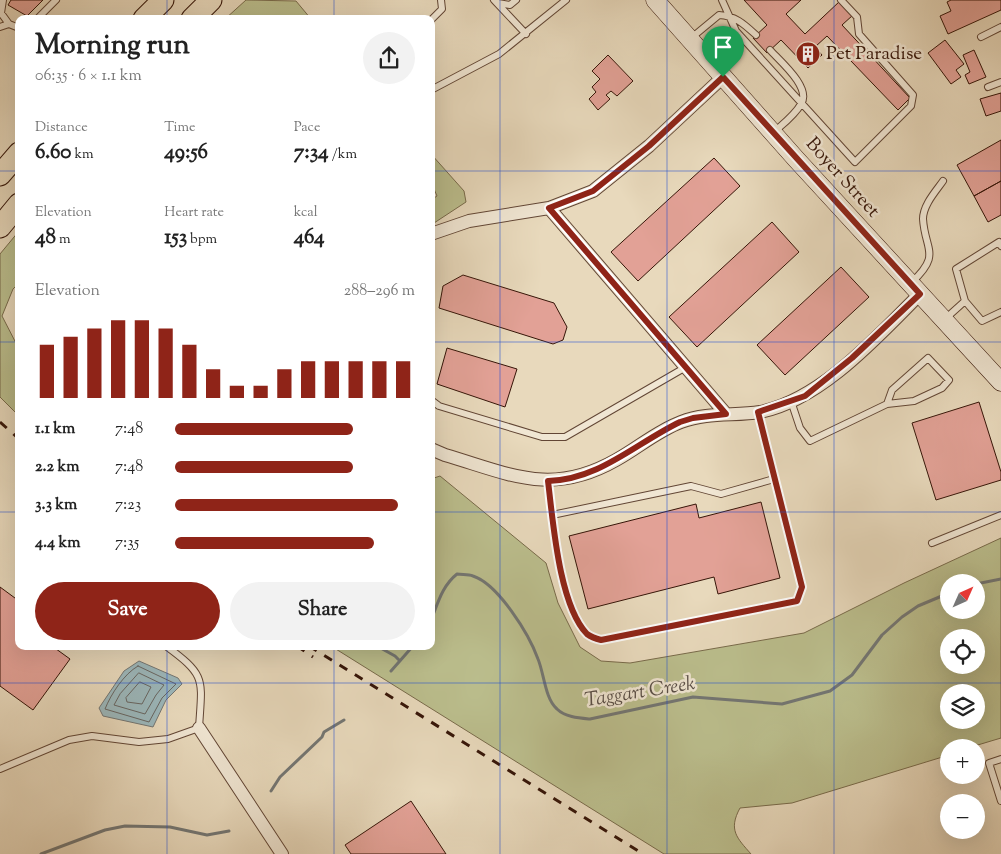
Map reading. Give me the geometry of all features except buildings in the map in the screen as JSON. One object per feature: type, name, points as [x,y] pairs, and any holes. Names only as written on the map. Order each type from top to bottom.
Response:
[{"type":"highway","points":[[148,15],[163,0]]},
{"type":"highway","points":[[196,15],[211,0]]},
{"type":"highway","points":[[0,174],[15,157]]},
{"type":"highway","points":[[0,227],[15,209]]},
{"type":"main road","name":"Boyer Street","points":[[655,0],[1001,382]]},
{"type":"street","points":[[435,233],[469,220],[549,208],[593,191],[649,146],[723,77]]},
{"type":"street","points":[[549,208],[726,414]]},
{"type":"street","points":[[435,450],[537,481],[580,476],[598,470],[680,422],[693,418],[758,412],[805,396],[852,358],[915,289]]},
{"type":"street","points":[[199,728],[277,852]]},
{"type":"lane","points":[[4,0],[1,13],[9,24],[15,26]]},
{"type":"lane","points":[[41,15],[56,0]]},
{"type":"lane","points":[[435,16],[442,9],[441,0]]},
{"type":"lane","points":[[496,1],[503,6],[510,5],[516,0]]},
{"type":"lane","points":[[435,88],[499,54],[566,0]]},
{"type":"lane","points":[[722,0],[736,30],[855,162],[911,106],[913,95],[859,34],[857,17],[841,0]]},
{"type":"lane","points":[[496,1],[526,34]]},
{"type":"lane","points":[[690,39],[719,15],[731,16],[745,24],[756,35]]},
{"type":"lane","points":[[0,27],[9,24]]},
{"type":"lane","points":[[981,37],[1001,27]]},
{"type":"lane","points":[[770,50],[800,84],[803,95],[801,104],[774,133]]},
{"type":"lane","points":[[988,87],[1001,82]]},
{"type":"lane","points":[[915,289],[928,264],[930,247],[923,218],[926,207],[943,181]]},
{"type":"lane","points":[[1001,246],[999,242],[956,269],[965,301],[982,321],[1001,312]]},
{"type":"lane","points":[[944,320],[965,301]]},
{"type":"lane","points":[[791,401],[800,428],[810,441],[887,404],[914,401],[942,388],[949,380],[928,358],[892,390],[887,404]]},
{"type":"lane","points":[[435,403],[439,406],[542,436],[565,437],[686,367]]},
{"type":"lane","points":[[548,481],[555,540],[571,608],[588,635],[601,640],[797,601],[802,587],[758,412]]},
{"type":"lane","points":[[552,515],[691,486],[721,494],[774,479]]},
{"type":"lane","points":[[932,543],[1001,515]]},
{"type":"lane","points":[[0,769],[69,740],[92,736],[139,742],[168,739],[199,728],[201,693],[199,678],[188,663],[171,650]]},
{"type":"lane","points":[[1001,759],[990,763],[1001,801]]},
{"type":"green space","points":[[246,0],[296,1],[308,15],[229,15]]},
{"type":"green space","points":[[435,158],[464,191],[466,202],[435,222],[435,197],[437,196],[435,191]]},
{"type":"green space","points":[[15,236],[15,287],[2,316],[15,341],[15,412],[0,397],[0,254]]},
{"type":"green space","points":[[440,476],[546,563],[558,603],[580,647],[601,661],[630,663],[804,633],[904,583],[1001,538],[1001,738],[985,743],[985,739],[940,739],[940,758],[792,803],[740,808],[735,822],[736,833],[751,854],[664,854],[337,650],[435,650],[435,478]]},
{"type":"water","points":[[139,661],[178,678],[182,684],[166,700],[153,727],[103,716],[99,708],[124,671]]},
{"type":"waterway","name":"Taggart Creek","points":[[435,609],[444,589],[457,574],[471,575],[483,581],[512,611],[528,637],[538,659],[547,692],[553,705],[560,712],[577,718],[590,719],[693,697],[782,704],[830,691],[852,675],[882,635],[902,617],[918,606],[940,597]]},
{"type":"waterway","name":"Taggart Creek","points":[[985,582],[1001,579]]},
{"type":"waterway","points":[[384,650],[400,661]]},
{"type":"waterway","name":"Taggart Creek","points":[[391,671],[409,650]]},
{"type":"waterway","name":"Taggart Creek","points":[[271,791],[280,777],[322,737],[324,732],[344,720]]},
{"type":"waterway","name":"Taggart Creek","points":[[41,854],[105,830],[125,826],[170,827],[207,835],[229,831]]},
{"type":"railway","points":[[0,422],[15,435]]},
{"type":"railway","points":[[303,650],[313,657]]},
{"type":"railway","points":[[315,650],[643,854]]},
{"type":"place","name":"Pet Paradise","points":[[808,54]]},
{"type":"route","points":[[723,77],[920,294],[852,358],[805,396],[758,412],[802,587],[797,601],[601,640],[588,635],[571,608],[555,540],[548,481],[580,476],[598,470],[680,422],[693,418],[726,414],[549,208],[593,191],[649,146],[723,77]]}]
